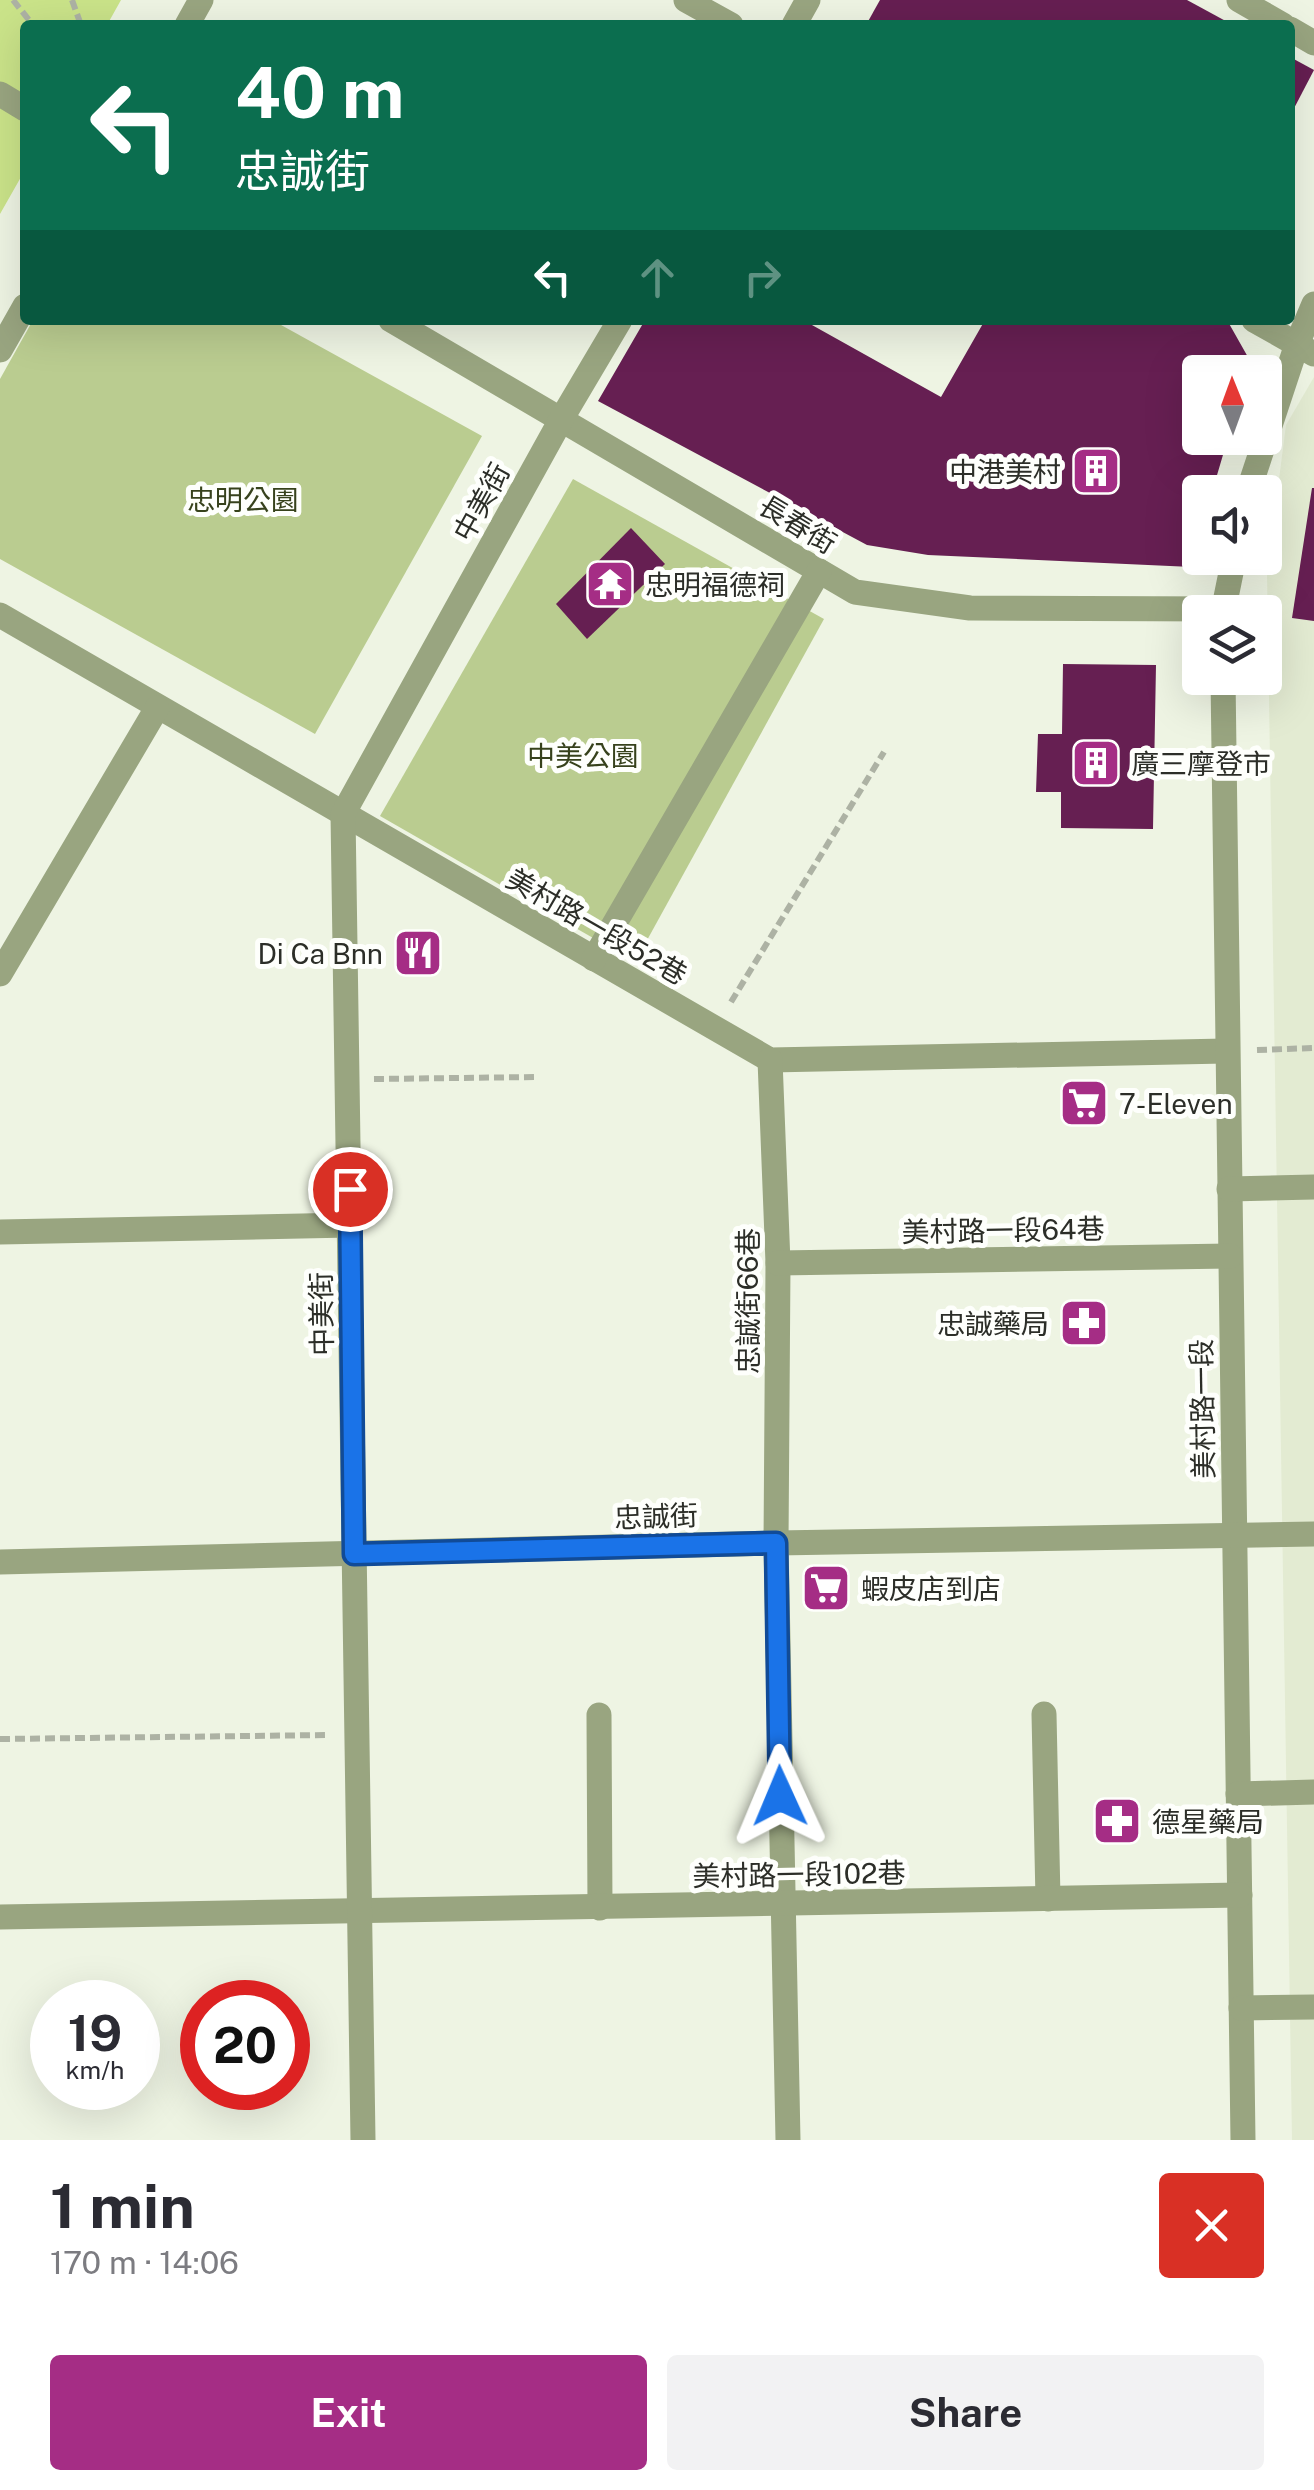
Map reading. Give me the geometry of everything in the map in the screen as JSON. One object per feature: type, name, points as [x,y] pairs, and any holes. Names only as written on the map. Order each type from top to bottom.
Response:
[{"type":"street","points":[[686,0],[721,20]]},
{"type":"street","points":[[1239,0],[1274,20]]},
{"type":"street","points":[[1255,475],[1306,350],[1314,304]]},
{"type":"street","points":[[0,350],[20,315]]},
{"type":"street","name":"長春街","points":[[400,325],[855,592],[970,608],[1182,611]]},
{"type":"street","name":"中美街","points":[[364,2140],[343,814],[617,325]]},
{"type":"street","points":[[1263,325],[1306,350]]},
{"type":"street","points":[[594,959],[819,572]]},
{"type":"street","name":"美村路一段52巷","points":[[0,615],[770,1060]]},
{"type":"street","name":"美村路一段","points":[[1224,695],[1243,2140]]},
{"type":"street","points":[[0,974],[157,708]]},
{"type":"street","points":[[770,1060],[1226,1051]]},
{"type":"street","name":"忠誠街66巷","points":[[770,1060],[778,1263],[776,1543],[788,2140]]},
{"type":"street","points":[[1229,1188],[1314,1187]]},
{"type":"street","points":[[0,1232],[350,1225]]},
{"type":"street","name":"美村路一段64巷","points":[[778,1263],[1230,1256]]},
{"type":"street","name":"忠誠街","points":[[0,1562],[1314,1534]]},
{"type":"street","points":[[1044,1714],[1048,1899]]},
{"type":"street","points":[[599,1715],[600,1908]]},
{"type":"street","points":[[1238,1794],[1314,1792]]},
{"type":"street","name":"美村路一段102巷","points":[[0,1917],[1240,1895]]},
{"type":"street","points":[[1241,2008],[1314,2007]]},
{"type":"path","points":[[13,0],[29,20]]},
{"type":"path","points":[[715,1029],[884,752]]},
{"type":"path","points":[[1226,1051],[1314,1048]]},
{"type":"path","points":[[348,1079],[538,1077]]},
{"type":"path","points":[[0,1739],[358,1735]]},
{"type":"shaded area","points":[[0,0],[121,0],[110,20],[20,20],[20,179],[0,214]]},
{"type":"shaded area","points":[[1314,377],[1314,2140],[1292,2140],[1269,695],[1282,695],[1282,595],[1267,595],[1267,575],[1282,575],[1280,475],[1286,425]]},
{"type":"green space","name":"忠明公園","points":[[30,325],[281,325],[482,436],[315,734],[0,559],[0,379]]},
{"type":"green space","name":"中美公園","points":[[573,479],[824,619],[635,962],[380,816]]},
{"type":"building","points":[[880,0],[1187,0],[1224,20],[869,20]]},
{"type":"building","points":[[1295,60],[1314,70],[1295,106]]},
{"type":"building","points":[[642,325],[812,325],[941,397],[982,325],[1230,325],[1247,355],[1182,355],[1182,455],[1223,455],[1217,475],[1182,475],[1182,567],[928,555],[867,545],[598,401]]},
{"type":"building","points":[[1314,488],[1314,621],[1292,618]]},
{"type":"building","name":"忠明福德祠","points":[[631,528],[665,564],[587,639],[556,604]]},
{"type":"building","name":"廣三摩登市","points":[[1063,664],[1156,665],[1153,829],[1061,828],[1061,792],[1036,792],[1038,734],[1062,734]]},
{"type":"place","name":"中港美村","points":[[1096,471]]},
{"type":"place","name":"忠明福德祠","points":[[610,584]]},
{"type":"place","name":"廣三摩登市","points":[[1096,763]]},
{"type":"place","name":"Di Ca Bnn","points":[[418,953]]},
{"type":"place","name":"7-Eleven","points":[[1084,1103]]},
{"type":"place","name":"忠誠藥局","points":[[1084,1323]]},
{"type":"place","name":"蝦皮店到店","points":[[826,1588]]},
{"type":"place","name":"德星藥局","points":[[1117,1821]]},
{"type":"route","points":[[350,1189],[354,1554],[776,1543],[780,1796]]}]
